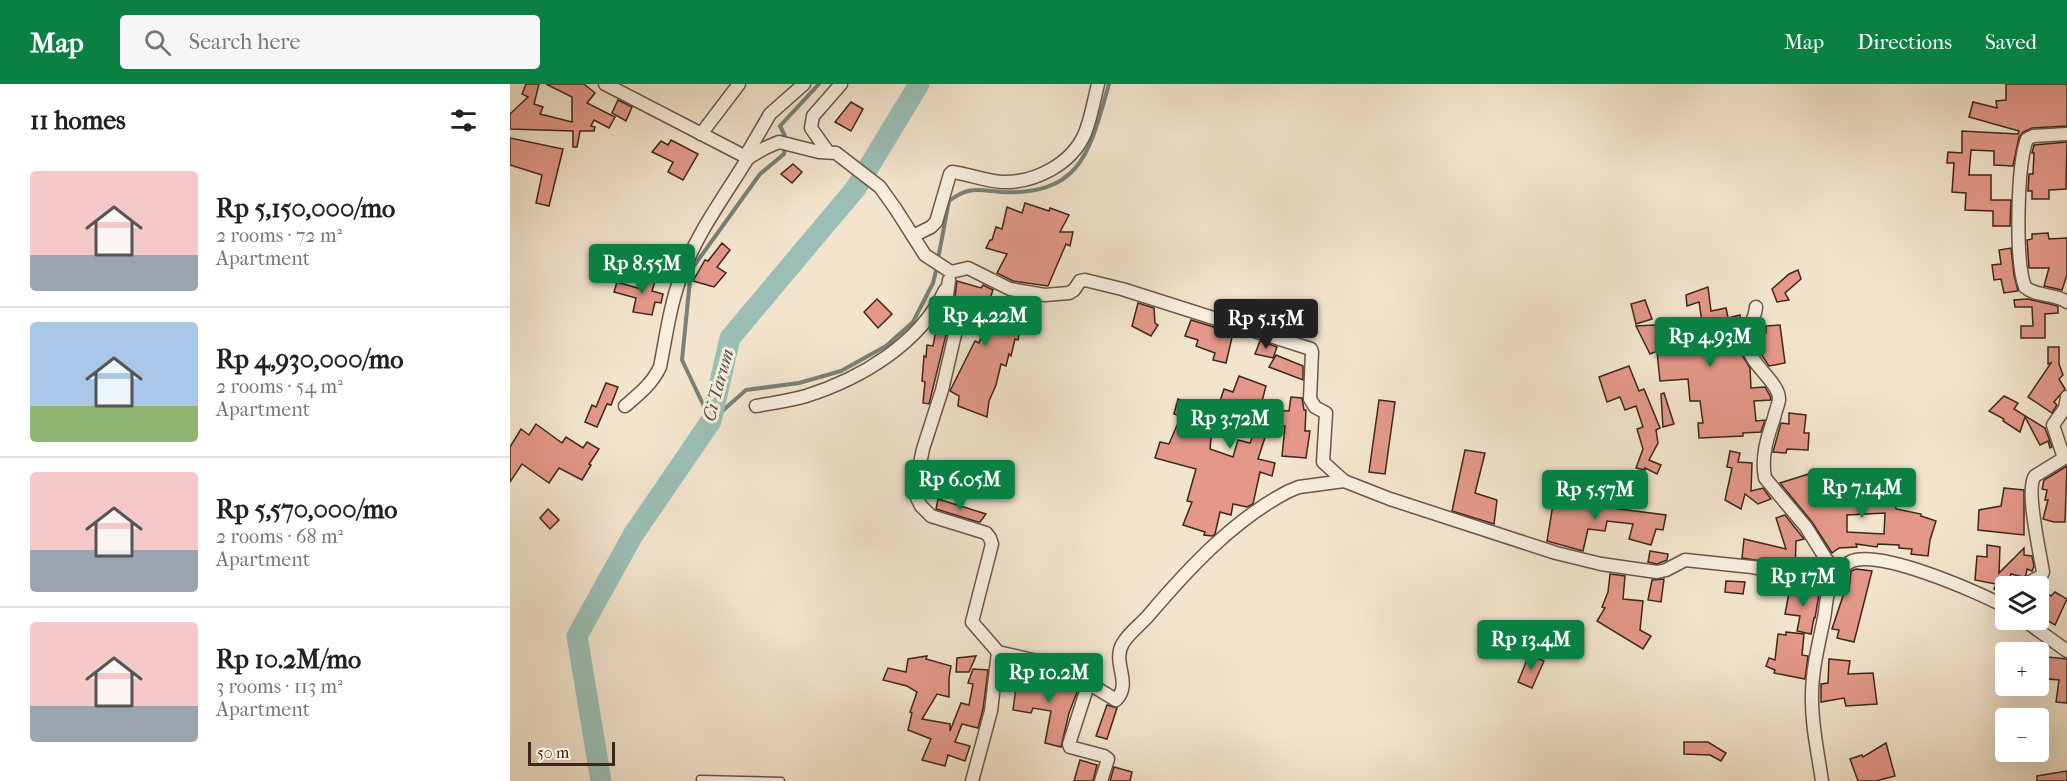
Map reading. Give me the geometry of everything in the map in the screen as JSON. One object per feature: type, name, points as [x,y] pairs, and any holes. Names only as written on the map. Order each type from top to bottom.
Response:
[{"type":"street","points":[[605,84],[746,158]]},
{"type":"street","points":[[701,134],[739,84]]},
{"type":"street","points":[[625,406],[648,386],[660,367],[674,298],[681,276],[704,227],[770,114],[804,84]]},
{"type":"street","points":[[828,152],[811,128],[813,116],[841,84]]},
{"type":"street","points":[[913,236],[936,222],[950,174],[958,172],[1008,182],[1036,176],[1054,167],[1080,142],[1085,132],[1098,84]]},
{"type":"street","points":[[2067,134],[2033,136],[2027,139],[2021,173],[2019,236],[2025,287],[2030,291],[2060,298],[2067,302]]},
{"type":"street","points":[[746,158],[779,142],[828,152],[844,159],[880,187],[927,257],[949,274]]},
{"type":"street","points":[[949,274],[968,268],[1010,289],[1045,295],[1069,293],[1080,281],[1085,280],[1132,292],[1311,349],[1310,399],[1315,407],[1326,413],[1327,421],[1323,460],[1344,481],[1390,499],[1556,554],[1601,564],[1658,572],[1687,560],[1774,571],[1802,583],[1830,588]]},
{"type":"street","points":[[756,406],[806,396],[865,371],[897,350],[912,336],[936,306],[949,274]]},
{"type":"street","points":[[949,274],[943,325],[956,330],[942,390],[923,449],[914,492],[921,506],[931,516],[986,533],[990,538],[992,544],[972,622],[998,652],[1070,672],[1112,698],[1118,699],[1124,683],[1118,658],[1123,642],[1166,594],[1236,525],[1289,491],[1299,487],[1344,481]]},
{"type":"street","points":[[1756,307],[1748,335],[1748,348],[1757,366],[1776,390],[1779,400],[1765,446],[1765,478],[1806,527],[1826,559],[1838,572]]},
{"type":"street","points":[[2041,576],[2043,572],[2030,497],[2031,483],[2035,476],[2064,458],[2054,425],[2065,408],[2067,397]]},
{"type":"street","points":[[1822,781],[1812,694],[1817,650],[1830,588],[1838,572],[1850,562],[1871,559],[1953,583],[1995,602]]},
{"type":"street","points":[[2038,630],[2067,651]]},
{"type":"street","points":[[972,781],[992,711],[998,652]]},
{"type":"street","points":[[1089,682],[1069,744],[1070,747],[1108,759],[1101,781]]},
{"type":"lane","points":[[700,779],[781,781]]},
{"type":"building","points":[[526,84],[539,84],[534,104],[543,107],[540,114],[572,122],[572,97],[546,84],[584,84],[595,93],[587,103],[615,117],[609,128],[594,120],[591,126],[595,127],[594,131],[580,131],[577,147],[573,147],[573,131],[510,129],[510,114],[528,97],[522,94]]},
{"type":"building","points":[[2006,84],[2067,84],[2067,126],[2032,128],[2023,132],[2019,137],[2013,166],[1994,165],[1994,151],[1971,150],[1969,175],[1991,175],[1991,200],[2011,200],[2010,226],[1993,226],[1993,211],[1965,210],[1966,193],[1952,192],[1954,163],[1947,163],[1948,152],[1962,153],[1962,131],[2018,134],[2019,131],[1969,117],[1973,102],[1997,108],[1996,101],[2006,100]]},
{"type":"building","points":[[618,100],[632,107],[626,121],[612,113]]},
{"type":"building","points":[[851,102],[863,109],[851,131],[835,122]]},
{"type":"building","points":[[510,138],[563,149],[549,206],[536,203],[542,175],[510,165]]},
{"type":"building","points":[[671,140],[698,154],[683,180],[668,172],[673,162],[652,152],[661,141],[668,145]]},
{"type":"building","points":[[2067,142],[2066,189],[2049,190],[2049,199],[2032,199],[2032,191],[2028,191],[2029,174],[2033,174],[2034,145]]},
{"type":"building","points":[[793,164],[802,172],[792,183],[781,174]]},
{"type":"building","points":[[1025,203],[1069,215],[1060,232],[1073,232],[1070,246],[1066,244],[1048,286],[1013,281],[997,273],[1007,254],[986,248],[992,240],[996,227],[1002,229],[1007,207],[1022,213]]},
{"type":"building","points":[[2048,233],[2049,239],[2067,238],[2067,275],[2062,290],[2044,286],[2049,268],[2029,268],[2027,240],[2032,239],[2032,234]]},
{"type":"building","points":[[722,243],[730,250],[717,267],[726,273],[714,287],[693,281],[705,260],[708,261]]},
{"type":"building","points":[[2011,248],[2018,291],[2004,293],[2001,279],[1994,280],[1992,265],[2001,264],[1999,250]]},
{"type":"building","points":[[1798,270],[1801,279],[1785,293],[1789,300],[1777,302],[1772,289],[1789,274]]},
{"type":"building","points":[[646,272],[657,275],[652,291],[663,294],[661,303],[655,302],[652,315],[633,312],[636,298],[614,292],[617,282],[641,289]]},
{"type":"building","points":[[957,281],[981,288],[983,285],[993,290],[989,302],[1024,307],[1018,340],[1015,339],[1006,366],[1001,364],[989,401],[987,417],[958,406],[959,396],[950,391],[975,341],[979,343],[989,315],[965,306],[962,324],[953,320]]},
{"type":"building","points":[[1708,287],[1711,311],[1726,308],[1728,318],[1740,315],[1742,325],[1739,345],[1750,368],[1751,388],[1765,387],[1770,396],[1771,400],[1754,401],[1756,421],[1765,420],[1761,432],[1743,433],[1743,436],[1699,438],[1698,423],[1703,423],[1700,401],[1690,401],[1688,379],[1660,381],[1657,351],[1650,354],[1636,326],[1655,325],[1657,330],[1661,331],[1677,324],[1702,322],[1699,302],[1687,306],[1686,295]]},
{"type":"building","points":[[877,299],[892,314],[878,328],[864,312]]},
{"type":"building","points":[[2028,299],[2058,306],[2058,313],[2045,314],[2045,338],[2021,338],[2021,326],[2033,326],[2032,307],[2015,307],[2014,300]]},
{"type":"building","points":[[1645,300],[1652,319],[1636,324],[1631,304]]},
{"type":"building","points":[[1138,303],[1154,308],[1155,323],[1158,325],[1151,336],[1132,326]]},
{"type":"building","points":[[1191,320],[1233,333],[1226,363],[1213,360],[1215,353],[1196,346],[1198,340],[1185,336]]},
{"type":"building","points":[[1780,325],[1785,363],[1769,366],[1757,348],[1756,336],[1766,333],[1766,326]]},
{"type":"building","points":[[936,330],[946,335],[929,404],[923,403],[924,356],[926,357],[927,345],[933,346]]},
{"type":"building","points":[[1260,341],[1277,347],[1273,358],[1255,354]]},
{"type":"building","points":[[2048,347],[2059,347],[2059,364],[2063,375],[2059,379],[2065,389],[2054,402],[2057,405],[2052,413],[2028,397],[2051,363],[2048,364]]},
{"type":"building","points":[[1276,355],[1303,366],[1303,380],[1269,367]]},
{"type":"building","points":[[1629,366],[1639,391],[1644,389],[1660,428],[1656,430],[1658,443],[1649,460],[1661,465],[1657,474],[1645,468],[1645,470],[1636,468],[1643,449],[1637,429],[1643,427],[1636,406],[1625,410],[1620,397],[1607,402],[1599,377]]},
{"type":"building","points":[[1239,376],[1266,386],[1260,409],[1289,411],[1291,397],[1302,398],[1304,410],[1306,410],[1305,431],[1310,431],[1306,458],[1282,456],[1285,426],[1269,425],[1258,459],[1275,463],[1272,476],[1260,472],[1253,504],[1247,507],[1233,504],[1231,515],[1220,512],[1215,534],[1204,535],[1205,532],[1183,525],[1192,502],[1187,501],[1196,469],[1155,458],[1160,442],[1169,444],[1181,416],[1174,414],[1178,399],[1216,413],[1224,389],[1233,392]],"holes":[[[1229,415],[1257,424],[1250,443],[1238,440],[1233,457],[1210,449],[1212,428],[1226,435]]]},
{"type":"building","points":[[606,383],[618,387],[611,405],[607,404],[597,427],[585,422],[592,405],[596,407]]},
{"type":"building","points":[[1664,393],[1674,424],[1663,427],[1661,394]]},
{"type":"building","points":[[2004,396],[2018,403],[2014,409],[2045,428],[2052,447],[2050,448],[2048,441],[2040,445],[2025,417],[2020,432],[1989,411]]},
{"type":"building","points":[[1379,400],[1395,402],[1385,474],[1369,472]]},
{"type":"building","points":[[1789,413],[1806,415],[1804,433],[1809,433],[1808,450],[1787,449],[1786,453],[1773,452],[1781,423],[1789,424]]},
{"type":"building","points":[[536,424],[562,443],[566,437],[583,448],[587,442],[599,449],[582,480],[559,468],[549,483],[522,464],[510,482],[510,447],[521,429],[529,435]]},
{"type":"building","points":[[1465,450],[1485,453],[1475,493],[1497,500],[1494,524],[1452,511]]},
{"type":"building","points":[[1730,451],[1740,453],[1738,462],[1752,463],[1751,491],[1763,488],[1771,499],[1758,504],[1745,494],[1741,509],[1725,500],[1732,468],[1727,467]]},
{"type":"building","points":[[2067,466],[2065,522],[2043,519],[2048,500],[2045,500],[2047,490],[2042,489],[2044,480]]},
{"type":"building","points":[[978,470],[1000,484],[983,498],[967,491]]},
{"type":"building","points":[[1812,473],[1818,488],[1822,486],[1829,506],[1861,503],[1861,491],[1895,488],[1896,509],[1921,514],[1921,516],[1936,521],[1928,556],[1911,554],[1912,549],[1899,548],[1899,545],[1878,544],[1877,547],[1856,544],[1857,547],[1839,548],[1832,553],[1812,522],[1780,483]],"holes":[[[1885,513],[1884,534],[1847,532],[1847,515]]]},
{"type":"building","points":[[1556,486],[1574,490],[1572,499],[1596,504],[1596,506],[1666,515],[1663,530],[1656,529],[1651,545],[1629,539],[1633,524],[1607,521],[1605,531],[1588,529],[1583,551],[1547,541]]},
{"type":"building","points":[[2004,488],[2024,490],[2024,535],[1978,530],[1979,510],[2001,506]]},
{"type":"building","points":[[938,499],[986,514],[978,522],[936,509]]},
{"type":"building","points":[[548,509],[559,520],[550,529],[540,518]]},
{"type":"building","points":[[1785,515],[1804,539],[1796,541],[1795,571],[1781,564],[1742,558],[1744,539],[1786,549],[1776,518]]},
{"type":"building","points":[[1987,545],[2000,547],[1999,573],[2024,548],[2024,555],[2032,556],[2034,566],[2032,571],[2027,569],[2024,576],[2011,574],[2010,576],[1995,576],[1995,584],[1975,580],[1977,556],[1987,557]]},
{"type":"building","points":[[1650,551],[1668,554],[1667,560],[1657,564],[1648,562]]},
{"type":"building","points":[[1856,569],[1872,571],[1854,642],[1837,638],[1839,630],[1832,629],[1845,590],[1849,591],[1851,571]]},
{"type":"building","points":[[1610,574],[1625,576],[1623,599],[1643,601],[1640,630],[1651,636],[1643,649],[1597,621],[1605,608],[1602,607],[1608,592]]},
{"type":"building","points":[[1664,579],[1661,602],[1648,600],[1652,580]]},
{"type":"building","points":[[1726,581],[1745,582],[1743,594],[1725,592]]},
{"type":"building","points":[[1790,587],[1819,594],[1811,634],[1797,631],[1800,616],[1785,614]]},
{"type":"building","points":[[2055,592],[2067,599],[2055,625],[2049,621],[2049,595],[2051,596]]},
{"type":"building","points":[[1786,632],[1804,634],[1802,655],[1808,656],[1805,679],[1774,673],[1775,670],[1766,666],[1769,658],[1775,660],[1778,634],[1786,635]]},
{"type":"building","points":[[1529,655],[1544,661],[1532,688],[1518,682]]},
{"type":"building","points":[[927,656],[926,659],[951,666],[949,697],[937,694],[922,719],[950,724],[950,731],[961,703],[969,705],[973,684],[968,683],[973,669],[988,670],[978,728],[962,724],[955,742],[970,746],[965,761],[948,755],[945,766],[922,760],[931,739],[908,730],[912,713],[910,712],[917,692],[907,686],[883,680],[888,668],[906,672],[908,659]]},
{"type":"building","points":[[976,656],[969,672],[956,672],[957,658]]},
{"type":"building","points":[[2049,657],[2067,659],[2067,703],[2056,702],[2059,680],[2049,679]]},
{"type":"building","points":[[1829,659],[1850,661],[1848,674],[1873,673],[1877,704],[1846,706],[1844,698],[1821,702],[1821,684],[1828,683]]},
{"type":"building","points":[[1055,676],[1079,687],[1069,713],[1061,747],[1045,743],[1051,711],[1033,708],[1031,713],[1013,710],[1016,687],[1023,687],[1026,680],[1051,685]]},
{"type":"building","points":[[1107,705],[1117,708],[1107,739],[1096,736]]},
{"type":"building","points":[[1684,742],[1708,742],[1726,753],[1721,761],[1710,755],[1684,754]]},
{"type":"building","points":[[1886,743],[1895,776],[1876,781],[1858,781],[1850,759],[1862,755],[1863,757]]},
{"type":"building","points":[[1080,760],[1097,765],[1093,781],[1074,781]]},
{"type":"building","points":[[1114,767],[1132,772],[1130,781],[1110,781]]},
{"type":"building","points":[[2067,771],[2067,781],[2037,781],[2037,776]]},
{"type":"waterway","points":[[819,84],[780,126],[787,140],[784,154],[760,174],[691,270],[682,360],[711,421],[746,390],[799,383],[841,371],[886,346],[913,322],[933,283],[937,267]]},
{"type":"waterway","name":"Ci Tarum","points":[[601,781],[577,636],[633,535],[711,421],[730,338],[856,188],[919,84]]},
{"type":"waterway","points":[[938,259],[949,201],[956,196],[974,190],[1028,191],[1050,186],[1066,177],[1079,164],[1096,129],[1109,84]]}]
